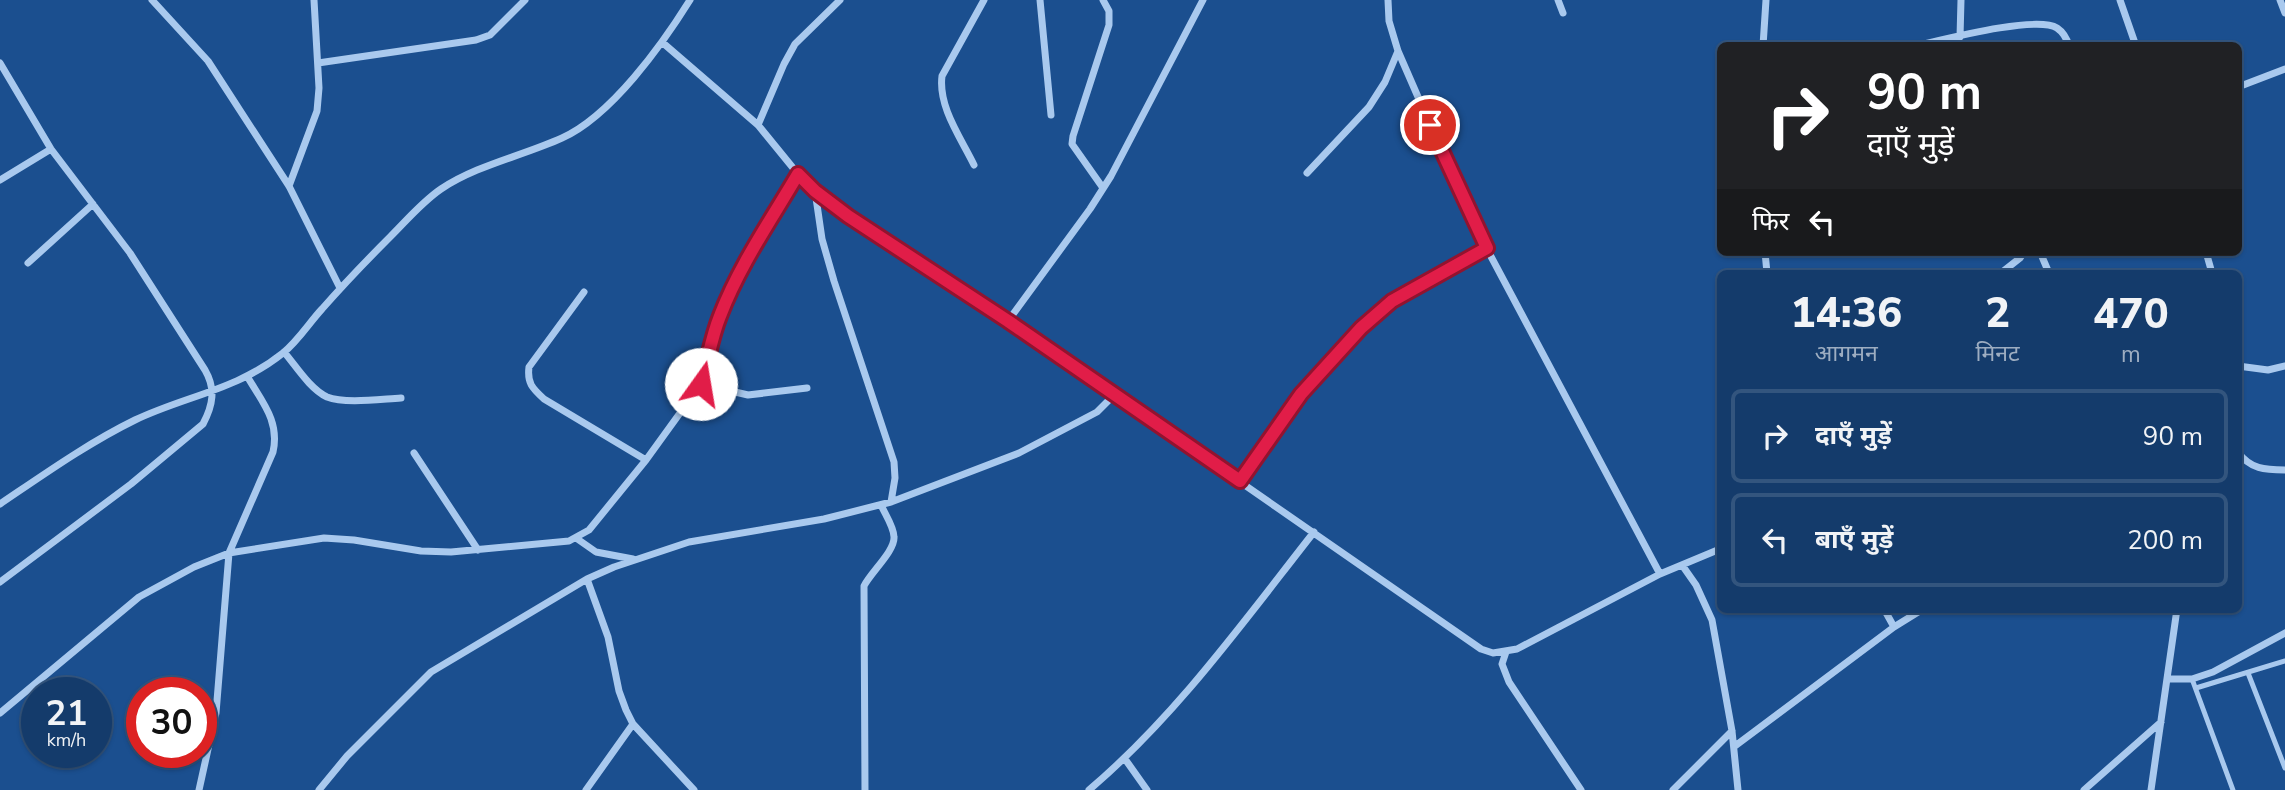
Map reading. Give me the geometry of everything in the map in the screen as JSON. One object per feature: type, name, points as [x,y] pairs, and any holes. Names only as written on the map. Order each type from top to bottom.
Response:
[{"type":"street","points":[[152,0],[208,61],[289,186],[340,288]]},
{"type":"street","points":[[289,186],[317,111],[318,63],[314,0]]},
{"type":"street","points":[[318,63],[476,40],[496,30],[525,0]]},
{"type":"street","points":[[0,504],[39,477],[135,421],[214,392],[247,376],[284,352],[340,288],[419,207],[441,189],[473,172],[583,128],[603,110],[663,43],[690,0]]},
{"type":"street","points":[[758,125],[795,44],[839,0]]},
{"type":"street","points":[[974,165],[943,101],[941,86],[942,76],[984,0]]},
{"type":"street","points":[[1040,0],[1051,115]]},
{"type":"street","points":[[1103,0],[1110,11],[1109,25],[1072,144],[1103,188]]},
{"type":"street","points":[[1008,321],[1103,188],[1203,0]]},
{"type":"street","points":[[1388,0],[1398,51],[1487,248],[1660,575]]},
{"type":"street","points":[[1558,0],[1563,13]]},
{"type":"street","points":[[1763,42],[1766,0]]},
{"type":"street","points":[[1960,37],[1961,0]]},
{"type":"street","points":[[2120,0],[2135,42]]},
{"type":"street","points":[[2280,0],[2285,13]]},
{"type":"street","points":[[1935,42],[2022,25],[2044,24],[2056,28],[2068,42]]},
{"type":"street","points":[[663,43],[758,125],[798,174],[848,216],[1008,321],[1481,649],[1493,653],[1506,652],[1530,644],[1660,575],[1717,550]]},
{"type":"street","points":[[1307,173],[1369,107],[1385,82],[1398,51]]},
{"type":"street","points":[[0,64],[51,149],[130,253],[205,370],[214,392],[208,414],[202,424],[131,484],[0,582]]},
{"type":"street","points":[[2242,86],[2285,69]]},
{"type":"street","points":[[0,180],[51,149]]},
{"type":"street","points":[[0,713],[139,597],[194,567],[229,554],[324,538],[421,551],[451,552],[576,538],[589,530],[646,460],[701,384],[720,314],[751,252],[798,174]]},
{"type":"street","points":[[815,191],[822,239],[834,281],[894,461],[895,478],[891,502]]},
{"type":"street","points":[[28,263],[93,204]]},
{"type":"street","points":[[1240,481],[1301,394],[1361,328],[1392,301],[1487,248]]},
{"type":"street","points":[[2005,270],[2021,256]]},
{"type":"street","points":[[584,292],[529,367],[527,379],[544,399],[646,460]]},
{"type":"street","points":[[284,352],[314,387],[328,397],[343,400],[401,398]]},
{"type":"street","points":[[2242,367],[2268,370],[2285,366]]},
{"type":"street","points":[[199,790],[216,713],[229,554],[273,452],[276,437],[275,426],[247,376]]},
{"type":"street","points":[[701,384],[748,396],[807,388]]},
{"type":"street","points":[[319,790],[347,756],[431,672],[587,579],[689,542],[824,519],[891,502],[1019,453],[1097,412],[1114,395]]},
{"type":"street","points":[[414,453],[478,550]]},
{"type":"street","points":[[2242,457],[2255,468],[2285,470]]},
{"type":"street","points":[[865,790],[864,586],[894,542],[895,534],[881,505]]},
{"type":"street","points":[[1089,790],[1125,759],[1222,650],[1314,532]]},
{"type":"street","points":[[576,538],[596,552],[637,560]]},
{"type":"street","points":[[1682,565],[1696,585],[1712,620],[1735,746],[1738,790]]},
{"type":"street","points":[[587,579],[608,637],[619,691],[633,724],[694,790]]},
{"type":"street","points":[[1886,613],[1894,627]]},
{"type":"street","points":[[1735,746],[1917,613]]},
{"type":"street","points":[[2151,790],[2176,613]]},
{"type":"street","points":[[2167,680],[2192,679],[2213,672],[2285,633]]},
{"type":"street","points":[[1506,652],[1502,664],[1509,682],[1581,790]]},
{"type":"street","points":[[2084,790],[2161,723]]},
{"type":"street","points":[[586,790],[633,724]]},
{"type":"street","points":[[1672,790],[1732,731]]},
{"type":"street","points":[[1125,759],[1147,790]]},
{"type":"lane","points":[[2196,688],[2285,661]]},
{"type":"lane","points":[[2248,673],[2285,768]]},
{"type":"lane","points":[[2192,679],[2233,790]]},
{"type":"route","points":[[701,384],[720,314],[751,252],[798,174],[848,216],[1008,321],[1240,481],[1301,394],[1361,328],[1392,301],[1487,248],[1430,125]]}]
